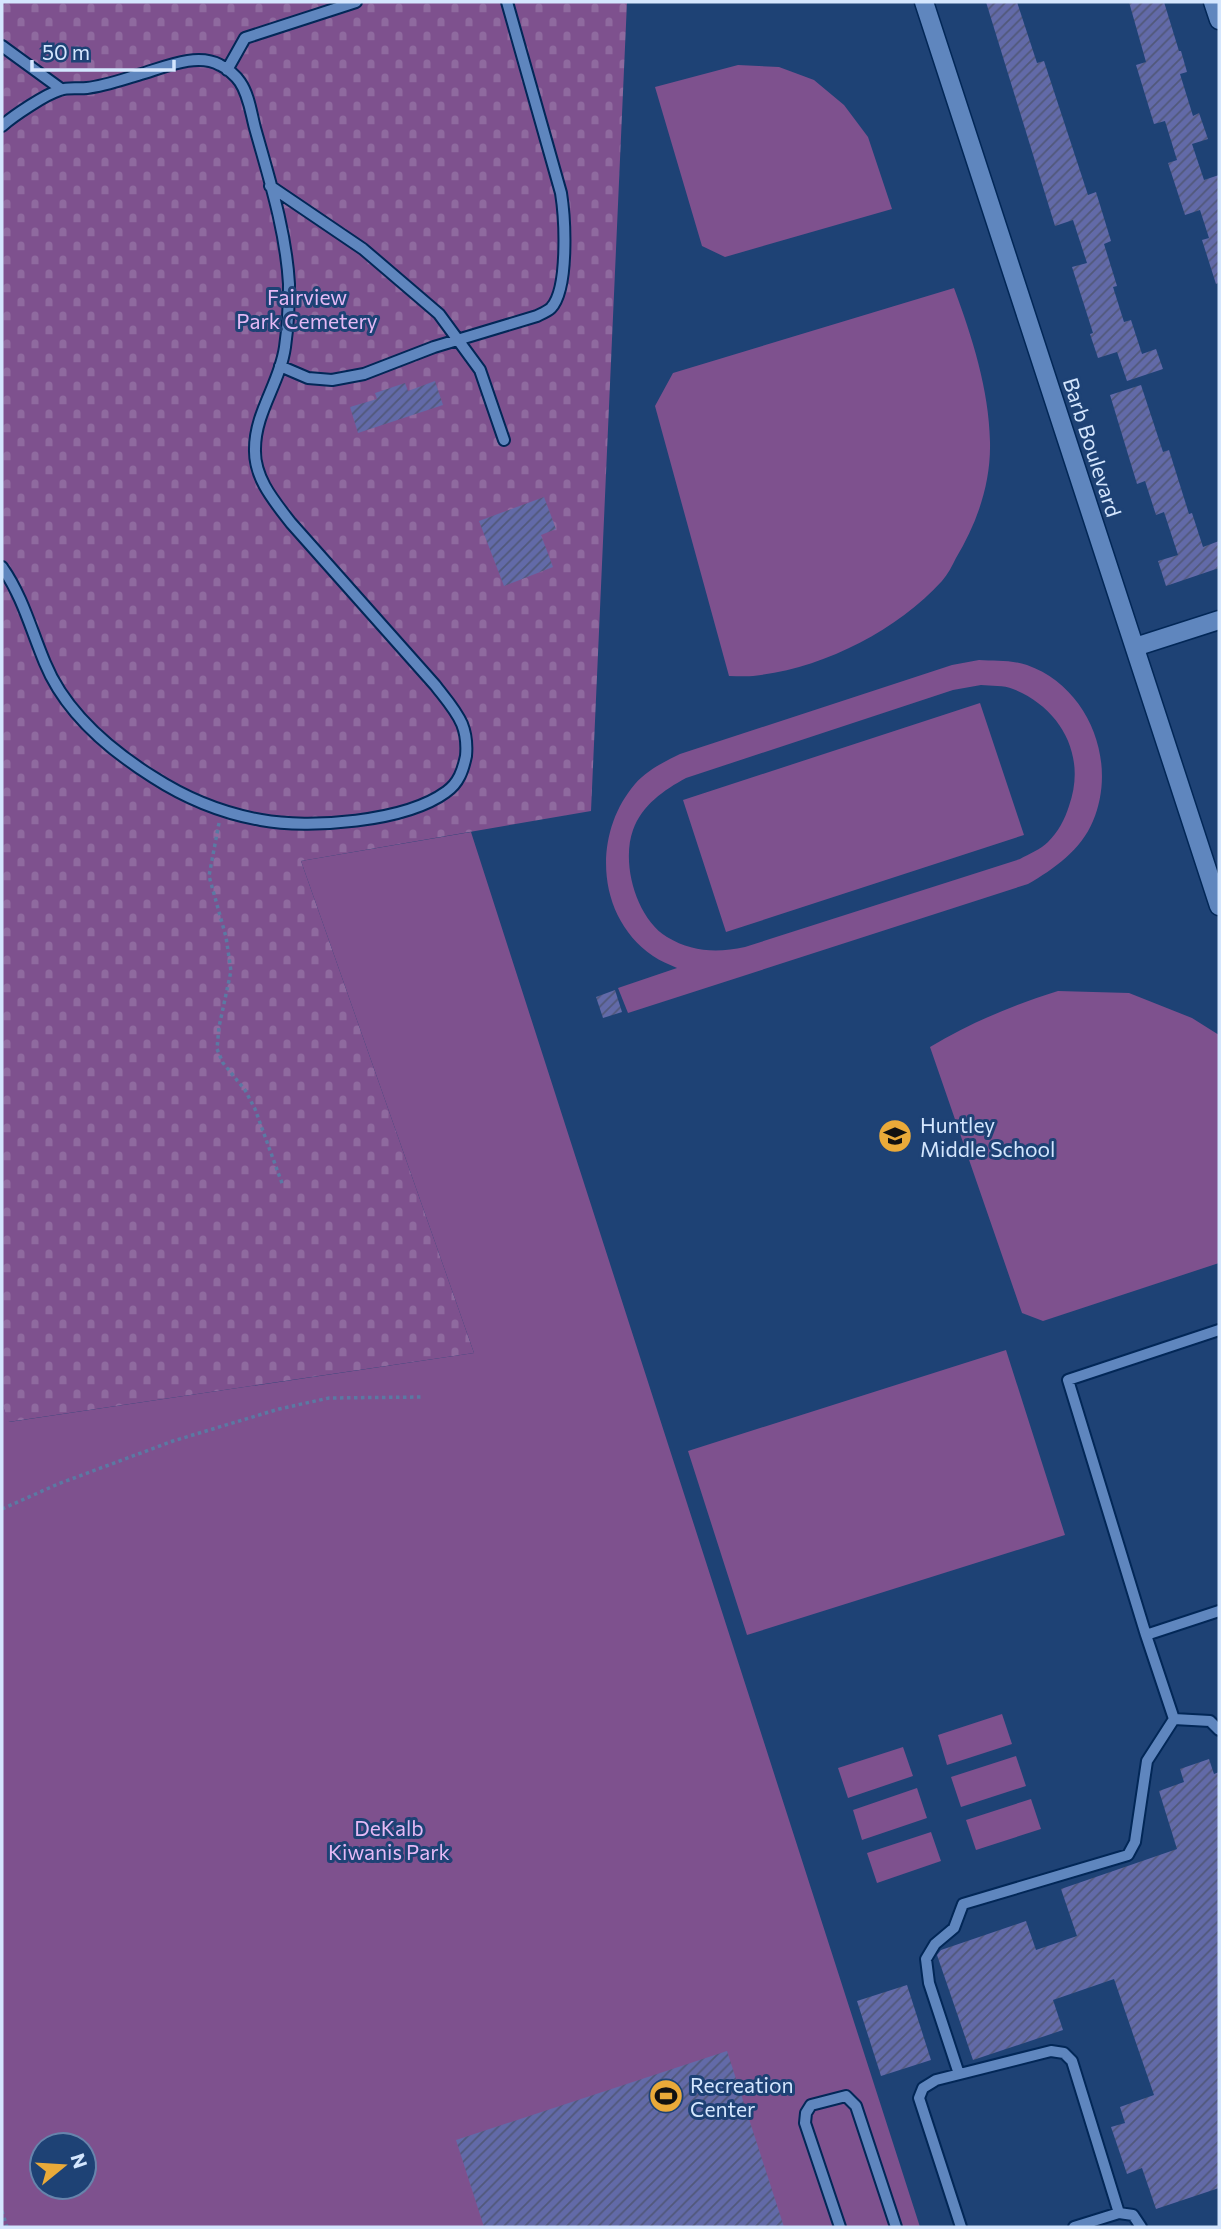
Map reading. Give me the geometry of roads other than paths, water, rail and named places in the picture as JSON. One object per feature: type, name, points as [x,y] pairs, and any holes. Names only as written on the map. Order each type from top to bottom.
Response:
[{"type":"street","name":"Barb Boulevard","points":[[924,2],[1219,906]]},
{"type":"street","points":[[1213,2],[1219,20]]},
{"type":"street","points":[[1135,647],[1219,620]]},
{"type":"lane","points":[[227,70],[245,38],[356,2]]},
{"type":"lane","points":[[281,366],[308,378],[332,380],[364,374],[434,347],[537,316],[552,307],[562,286],[565,218],[561,193],[507,2]]},
{"type":"lane","points":[[2,47],[61,89]]},
{"type":"lane","points":[[2,126],[61,89],[107,85],[179,63],[209,60],[240,81],[246,93],[281,230],[289,282],[289,313],[281,366],[261,413],[257,432],[255,449],[259,476],[291,523],[435,685],[462,723],[467,747],[463,770],[446,792],[430,800],[402,811],[363,819],[324,823],[263,820],[221,811],[191,800],[151,776],[80,718],[54,681],[26,609],[2,567]]},
{"type":"lane","points":[[270,186],[363,249],[439,314],[480,370],[504,440]]},
{"type":"lane","points":[[1174,1719],[1068,1380],[1219,1330]]},
{"type":"lane","points":[[1146,1635],[1219,1611]]},
{"type":"lane","points":[[1174,1719],[1210,1721],[1219,1730]]},
{"type":"lane","points":[[959,2074],[929,1983],[926,1959],[935,1944],[954,1928],[963,1905],[1128,1855],[1135,1842],[1147,1761],[1174,1719]]},
{"type":"lane","points":[[961,2227],[919,2098],[923,2088],[936,2080],[1051,2051],[1064,2053],[1072,2061],[1119,2213]]},
{"type":"lane","points":[[840,2227],[805,2123],[806,2113],[811,2105],[846,2096],[856,2106],[896,2227]]},
{"type":"lane","points":[[1074,2227],[1119,2213],[1133,2216],[1141,2227]]},
{"type":"place","name":"Huntley Middle School","points":[[895,1136]]},
{"type":"place","name":"Recreation Center","points":[[666,2096]]},
{"type":"park label","name":"Fairview Park Cemetery","points":[[307,308]]},
{"type":"park label","name":"DeKalb Kiwanis Park","points":[[389,1839]]}]
